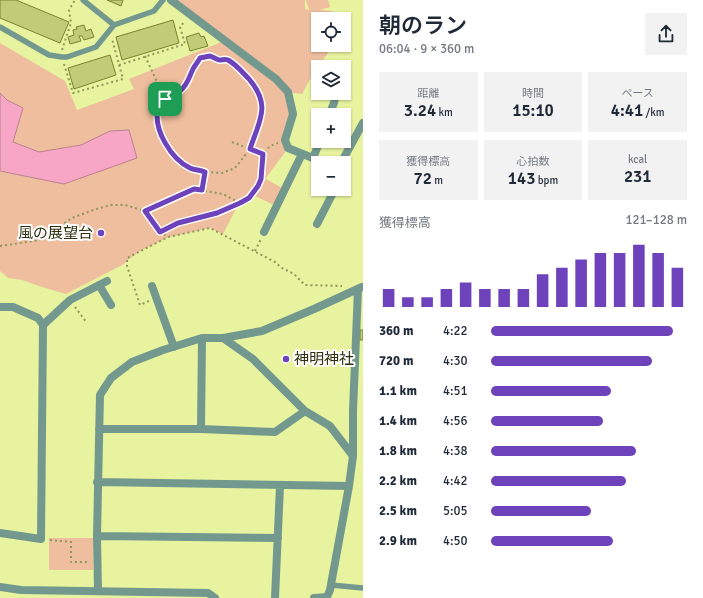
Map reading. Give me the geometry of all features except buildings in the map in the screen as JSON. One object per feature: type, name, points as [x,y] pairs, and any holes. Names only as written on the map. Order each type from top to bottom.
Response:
[{"type":"street","points":[[171,0],[276,79],[288,92],[293,114],[285,140],[288,148],[311,157]]},
{"type":"street","points":[[345,156],[363,123]]},
{"type":"street","points":[[264,232],[302,154]]},
{"type":"street","points":[[317,224],[331,196]]},
{"type":"street","points":[[43,325],[70,300],[107,281]]},
{"type":"street","points":[[99,285],[111,305]]},
{"type":"street","points":[[152,286],[174,346]]},
{"type":"street","points":[[98,591],[97,536],[100,395],[111,378],[132,362],[174,346],[202,338],[223,338],[262,332],[360,287],[353,397],[353,456],[349,486],[331,585],[327,598],[314,598]]},
{"type":"street","points":[[0,307],[13,307],[38,318],[43,325],[41,539],[0,533]]},
{"type":"street","points":[[201,429],[202,338]]},
{"type":"street","points":[[223,338],[253,359],[305,411],[330,426],[353,456]]},
{"type":"street","points":[[99,429],[201,429],[275,432],[305,411]]},
{"type":"street","points":[[98,482],[349,486]]},
{"type":"street","points":[[275,598],[280,486]]},
{"type":"street","points":[[97,536],[278,538]]},
{"type":"street","points":[[0,587],[21,594],[98,591],[208,593],[215,598]]},
{"type":"lane","points":[[83,0],[114,25]]},
{"type":"lane","points":[[0,28],[49,55],[62,58],[96,46],[114,25],[154,11],[162,0]]},
{"type":"lane","points":[[331,585],[363,588]]},
{"type":"path","points":[[75,0],[69,10],[71,23],[61,51],[72,93],[123,79],[110,30]]},
{"type":"path","points":[[119,65],[185,44],[180,27],[183,22],[192,16]]},
{"type":"path","points":[[145,56],[165,99]]},
{"type":"path","points":[[210,56],[219,60],[226,59],[237,66],[254,85],[261,100],[261,117],[250,149],[235,168],[222,173],[205,172],[190,168],[178,160],[170,151],[161,134],[158,108],[165,99],[173,96],[190,80],[193,69],[200,58],[210,56]]},
{"type":"path","points":[[160,232],[178,223],[217,213],[249,198],[258,186],[261,179],[263,154],[270,146],[285,140]]},
{"type":"path","points":[[232,142],[263,154]]},
{"type":"path","points":[[202,190],[205,172]]},
{"type":"path","points":[[145,211],[194,189],[223,194],[240,203]]},
{"type":"path","points":[[0,246],[40,240],[72,218],[111,205],[125,205],[145,211],[160,232],[168,238]]},
{"type":"path","points":[[156,299],[140,305],[127,266],[127,258],[168,238],[210,228],[275,262],[282,268],[294,274],[305,285],[343,286]]},
{"type":"path","points":[[255,251],[264,232]]},
{"type":"path","points":[[70,300],[87,323]]},
{"type":"path","points":[[41,539],[71,542],[71,562],[98,562]]},
{"type":"shaded area","points":[[171,0],[305,0],[305,9],[309,10],[306,0],[328,0],[330,7],[320,10],[333,12],[311,12],[311,52],[329,52],[323,60],[311,60],[311,78],[302,94],[288,92],[293,114],[285,140],[288,148],[263,182],[266,179],[284,189],[276,206],[253,195],[257,189],[241,199],[223,234],[210,228],[169,237],[138,252],[124,264],[66,294],[22,280],[8,278],[0,271],[0,43],[65,81],[77,110],[134,89],[129,79],[224,41]]},
{"type":"shaded area","points":[[0,93],[7,100],[23,108],[13,142],[39,152],[81,145],[110,131],[129,130],[137,158],[64,184],[0,171]]},
{"type":"shaded area","points":[[49,538],[93,538],[93,570],[49,570]]},
{"type":"place","name":"風の展望台","points":[[101,233]]},
{"type":"place","name":"神明神社","points":[[286,359]]},
{"type":"route","points":[[210,56],[219,60],[226,59],[237,66],[254,85],[261,100],[262,111],[260,123],[250,149],[263,154],[261,179],[258,186],[249,198],[217,213],[200,219],[178,223],[160,232],[145,211],[194,189],[202,190],[205,172],[190,168],[178,160],[170,151],[161,134],[159,122],[158,108],[165,99],[173,96],[190,80],[193,69],[200,58],[210,56]]}]
